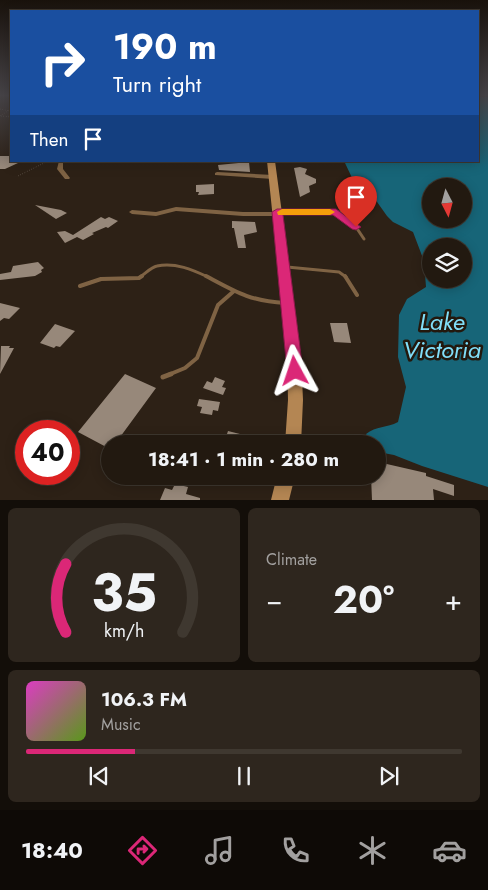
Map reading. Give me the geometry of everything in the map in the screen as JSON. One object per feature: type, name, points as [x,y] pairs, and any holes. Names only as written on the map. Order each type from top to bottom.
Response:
[{"type":"street","points":[[61,162],[60,169],[67,178]]},
{"type":"street","points":[[271,162],[296,386],[294,435]]},
{"type":"street","points":[[217,174],[273,177]]},
{"type":"street","points":[[132,212],[156,214],[176,209],[243,214],[278,213]]},
{"type":"street","points":[[280,500],[284,485]]},
{"type":"lane","points":[[336,212],[356,227],[364,239]]},
{"type":"lane","points":[[278,213],[361,212]]},
{"type":"lane","points":[[80,286],[101,279],[139,278],[153,267],[161,265],[189,268],[235,291],[263,302],[288,303]]},
{"type":"lane","points":[[284,267],[339,272],[346,276],[357,295]]},
{"type":"lane","points":[[163,377],[185,368],[197,358],[218,305],[235,291]]},
{"type":"path","points":[[18,176],[48,162]]},
{"type":"water","name":"Lake Victoria","points":[[479,119],[488,119],[488,487],[386,454],[386,435],[366,435],[374,430],[398,422],[406,387],[398,357],[399,315],[407,299],[424,288],[472,288],[472,238],[422,238],[422,256],[413,232],[393,222],[370,192],[361,189],[354,182],[346,162],[479,162]]},
{"type":"building","points":[[0,156],[10,156],[10,162],[18,163],[5,169],[0,169]]},
{"type":"building","points":[[249,162],[250,172],[219,170],[218,165]]},
{"type":"building","points":[[294,168],[307,169],[305,174],[316,179],[316,183],[309,186],[310,192],[300,197]]},
{"type":"building","points":[[214,184],[214,194],[198,195],[199,192],[196,192],[196,185]]},
{"type":"building","points":[[35,205],[61,210],[67,213],[56,219]]},
{"type":"building","points":[[101,217],[105,219],[109,217],[118,221],[108,228],[106,227],[92,233],[94,234],[83,240],[77,237],[65,243],[57,232],[65,231],[73,235]]},
{"type":"building","points":[[232,221],[255,222],[257,232],[244,235],[246,248],[238,248],[234,228],[232,228]]},
{"type":"building","points":[[38,262],[44,268],[41,270],[42,272],[35,276],[0,280],[0,274],[11,272],[13,266]]},
{"type":"building","points":[[0,303],[20,308],[9,319],[4,318],[0,321]]},
{"type":"building","points":[[330,323],[347,323],[351,343],[334,342]]},
{"type":"building","points":[[55,324],[75,331],[60,347],[56,346],[54,348],[40,343]]},
{"type":"building","points":[[1,346],[14,348],[0,374]]},
{"type":"building","points":[[125,374],[156,388],[122,435],[101,435],[101,444],[80,433],[80,430]]},
{"type":"building","points":[[215,377],[225,381],[222,387],[226,388],[223,395],[203,388],[207,381],[212,383]]},
{"type":"building","points":[[199,399],[220,402],[218,411],[213,410],[212,415],[200,413],[202,407],[197,406]]},
{"type":"building","points":[[228,431],[240,434],[240,435],[227,435]]},
{"type":"building","points":[[386,464],[426,473],[426,476],[454,485],[454,496],[433,489],[434,500],[372,500],[371,485],[386,485]]},
{"type":"building","points":[[174,485],[188,487],[186,494],[200,498],[200,500],[160,500],[165,488],[172,490]]},
{"type":"slow traffic","points":[[282,212],[330,212]]},
{"type":"route","points":[[295,371],[277,212],[336,212],[356,227]]}]
